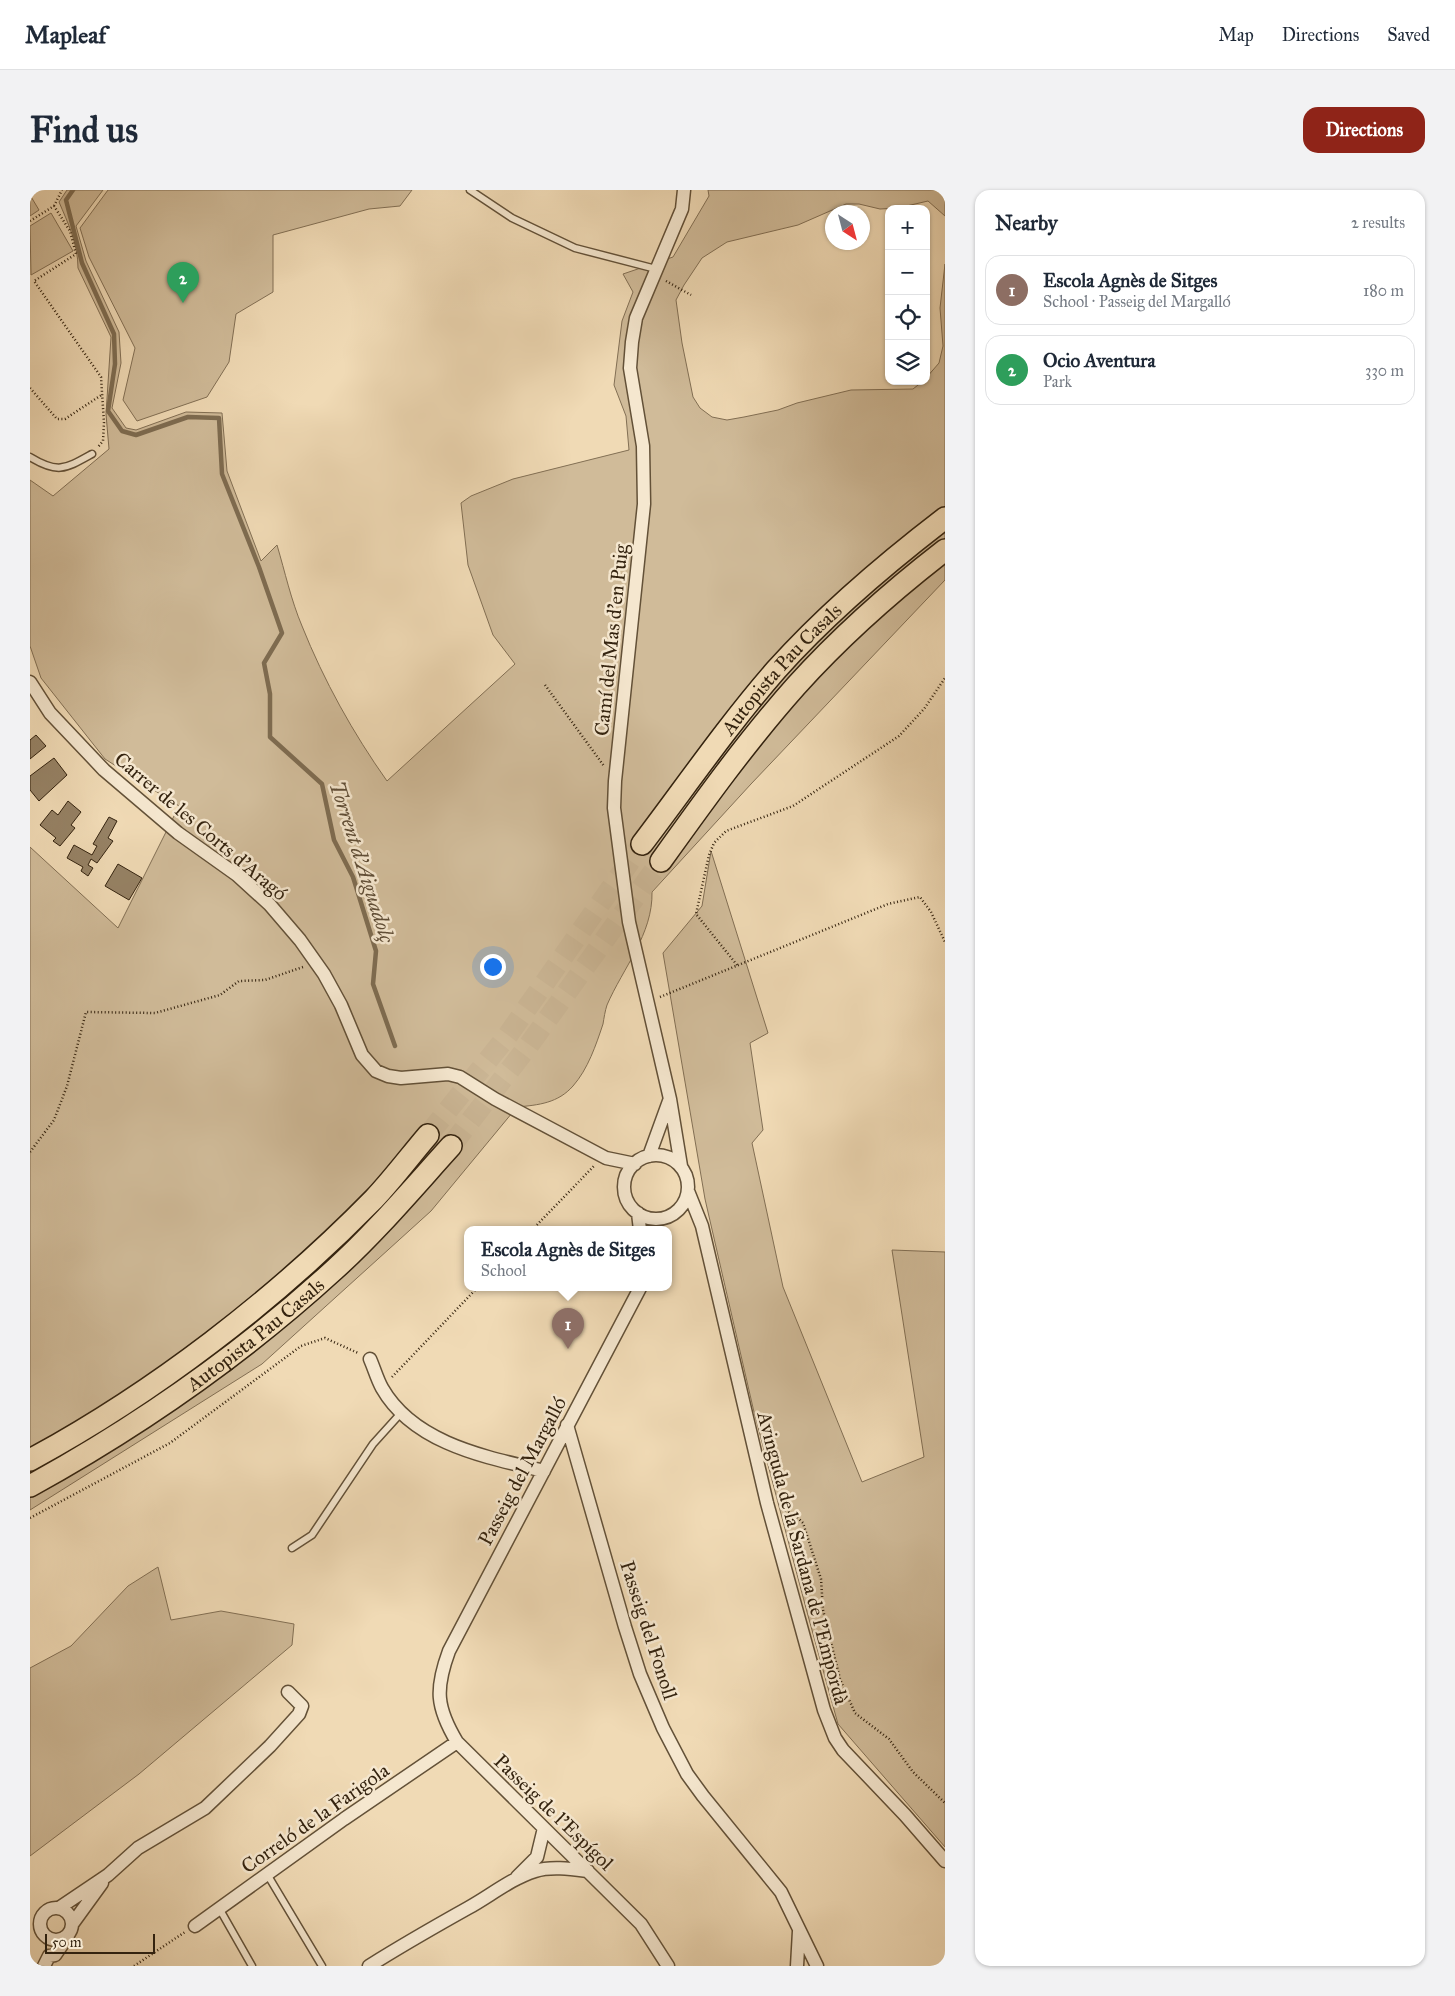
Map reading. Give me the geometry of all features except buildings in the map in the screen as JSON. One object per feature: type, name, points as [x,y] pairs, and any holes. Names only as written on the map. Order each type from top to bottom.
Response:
[{"type":"highway","points":[[856,592],[887,551],[945,504]]},
{"type":"highway","name":"Autopista Pau Casals","points":[[642,844],[745,706],[810,635],[856,592],[945,518]]},
{"type":"highway","name":"Autopista Pau Casals","points":[[661,861],[726,770],[796,686],[848,632],[939,555]]},
{"type":"highway","name":"Autopista Pau Casals","points":[[30,1460],[66,1441],[130,1400],[214,1341],[256,1307],[317,1253],[374,1198],[428,1135]]},
{"type":"highway","name":"Autopista Pau Casals","points":[[30,1486],[67,1466],[134,1424],[225,1362],[280,1318],[336,1269],[393,1211],[451,1146]]},
{"type":"street","name":"Camí del Mas d'en Puig","points":[[681,1166],[670,1099],[629,922],[614,808],[615,781],[644,504],[643,446],[630,368],[632,342],[636,318],[682,209],[684,190]]},
{"type":"street","name":"Carrer de les Corts d'Aragó","points":[[30,682],[50,712],[104,770],[178,833],[237,875],[270,905],[300,940],[324,974],[341,1005],[362,1055],[376,1071],[388,1076],[401,1078],[448,1074],[460,1077],[474,1087],[606,1158]]},
{"type":"street","points":[[648,1156],[670,1099]]},
{"type":"street","points":[[638,1213],[653,1218],[666,1217],[677,1211],[683,1204],[688,1191],[687,1178],[681,1166],[666,1156],[648,1156],[635,1164],[630,1170],[625,1182],[625,1193],[638,1213],[640,1226]]},
{"type":"street","points":[[606,1158],[635,1164]]},
{"type":"street","points":[[606,1158],[625,1182]]},
{"type":"street","name":"Avinguda de la Sardana de l'Empordà","points":[[688,1191],[702,1226],[767,1503],[824,1710],[835,1738],[843,1750],[905,1814],[945,1861]]},
{"type":"street","points":[[677,1211],[702,1226]]},
{"type":"street","points":[[663,1226],[666,1217]]},
{"type":"street","name":"Passeig del Margalló","points":[[441,1674],[449,1650],[638,1291]]},
{"type":"street","points":[[370,1359],[382,1388],[401,1414],[432,1435],[465,1450],[544,1471]]},
{"type":"street","name":"Passeig del Fonoll","points":[[568,1425],[640,1674],[663,1728],[687,1774],[720,1818],[781,1892],[817,1966]]},
{"type":"street","name":"Passeig de l'Espígol","points":[[441,1674],[439,1699],[445,1721],[457,1742],[641,1924],[668,1966]]},
{"type":"street","points":[[30,1919],[44,1914],[51,1909],[59,1908],[108,1875],[138,1848],[205,1808],[270,1746],[298,1714],[302,1706],[288,1692]]},
{"type":"street","name":"Correló de la Farigola","points":[[195,1926],[457,1742]]},
{"type":"street","points":[[514,1880],[536,1857],[544,1828]]},
{"type":"street","points":[[369,1966],[424,1931],[469,1908],[514,1880],[537,1871],[570,1868],[588,1871]]},
{"type":"street","points":[[46,1961],[55,1955],[68,1936],[73,1923],[108,1875]]},
{"type":"street","points":[[59,1908],[71,1916],[73,1923]]},
{"type":"street","points":[[44,1914],[40,1921],[40,1928],[46,1937],[46,1961]]},
{"type":"street","points":[[797,1966],[799,1928]]},
{"type":"street","points":[[30,1930],[59,1940],[68,1936]]},
{"type":"lane","points":[[470,190],[512,218],[575,248],[655,272]]},
{"type":"lane","points":[[30,458],[57,469],[75,464],[92,454]]},
{"type":"lane","points":[[292,1548],[312,1535],[373,1444],[401,1414]]},
{"type":"lane","points":[[267,1874],[322,1966]]},
{"type":"lane","points":[[219,1908],[252,1966]]},
{"type":"path","points":[[30,221],[54,206],[62,190]]},
{"type":"path","points":[[54,206],[70,231],[76,254],[34,281],[101,377],[104,423],[103,440],[92,454]]},
{"type":"path","points":[[655,272],[691,295]]},
{"type":"path","points":[[30,388],[56,419],[65,419],[103,394]]},
{"type":"path","points":[[737,965],[696,914],[709,855],[714,843],[726,831],[793,806],[899,736],[924,709],[945,678]]},
{"type":"path","points":[[545,685],[615,781]]},
{"type":"path","points":[[647,1002],[888,904],[920,897],[931,912],[945,942]]},
{"type":"path","points":[[30,1152],[54,1120],[67,1086],[86,1012],[155,1014],[220,995],[239,982],[266,980],[308,966],[324,974]]},
{"type":"path","points":[[536,1226],[591,1168],[606,1158]]},
{"type":"path","points":[[382,1388],[474,1291]]},
{"type":"path","points":[[30,1518],[170,1443],[301,1346],[325,1338],[370,1359]]},
{"type":"path","points":[[767,1503],[796,1515],[804,1523],[821,1579],[823,1610],[840,1679],[855,1713],[889,1739],[913,1772],[945,1803]]},
{"type":"path","points":[[134,1966],[195,1926]]},
{"type":"shaded area","points":[[67,190],[103,190],[76,226],[86,261],[119,332],[121,363],[112,408],[126,428],[136,430],[186,412],[222,413],[227,471],[261,561],[277,545],[302,626],[320,667],[362,744],[387,781],[515,664],[493,635],[468,565],[461,503],[471,496],[513,479],[629,450],[626,416],[614,385],[622,321],[633,292],[623,274],[673,257],[709,196],[708,190],[945,190],[945,216],[928,201],[911,205],[885,205],[885,209],[880,209],[870,207],[870,205],[859,204],[825,205],[825,213],[798,225],[727,242],[702,258],[676,300],[682,343],[693,397],[700,408],[712,417],[727,420],[778,410],[797,403],[851,390],[913,389],[918,385],[930,385],[930,373],[939,363],[943,346],[940,308],[945,264],[945,580],[751,784],[652,892],[648,922],[636,950],[607,1005],[603,1024],[591,1056],[573,1086],[554,1100],[517,1107],[431,1211],[262,1364],[30,1510],[30,847],[118,928],[179,806],[105,759],[41,678],[30,646],[30,480],[53,496],[109,449],[106,414],[111,337],[78,268],[74,242],[59,202]]},
{"type":"shaded area","points":[[108,190],[412,190],[400,206],[369,209],[273,235],[273,292],[236,314],[229,362],[207,397],[137,421],[123,400],[135,348],[89,257],[80,228]]},
{"type":"shaded area","points":[[30,195],[39,210],[30,216]]},
{"type":"shaded area","points":[[51,213],[73,251],[31,275],[30,226]]},
{"type":"shaded area","points":[[711,851],[768,1033],[750,1043],[763,1130],[752,1143],[783,1287],[862,1482],[924,1457],[892,1250],[945,1252],[945,1847],[838,1724],[754,1412],[705,1199],[663,953],[702,906]]},
{"type":"shaded area","points":[[158,1567],[171,1620],[221,1611],[294,1624],[292,1645],[139,1774],[30,1856],[30,1668],[71,1646],[128,1586]]},
{"type":"waterway","name":"Torrent d'Aiguadolç","points":[[73,190],[66,200],[82,263],[114,334],[115,364],[108,411],[122,431],[136,435],[188,417],[219,418],[222,474],[259,567],[282,633],[264,663],[270,694],[270,737],[322,784],[334,840],[353,877],[376,951],[373,984],[395,1046]]},
{"type":"tunnel","points":[[428,1135],[508,1035],[642,844]]},
{"type":"tunnel","points":[[451,1146],[529,1045],[661,861]]},
{"type":"place","name":"Ocio Aventura","points":[[183,303]]},
{"type":"place","name":"Escola Agnès de Sitges","points":[[568,1349]]}]
